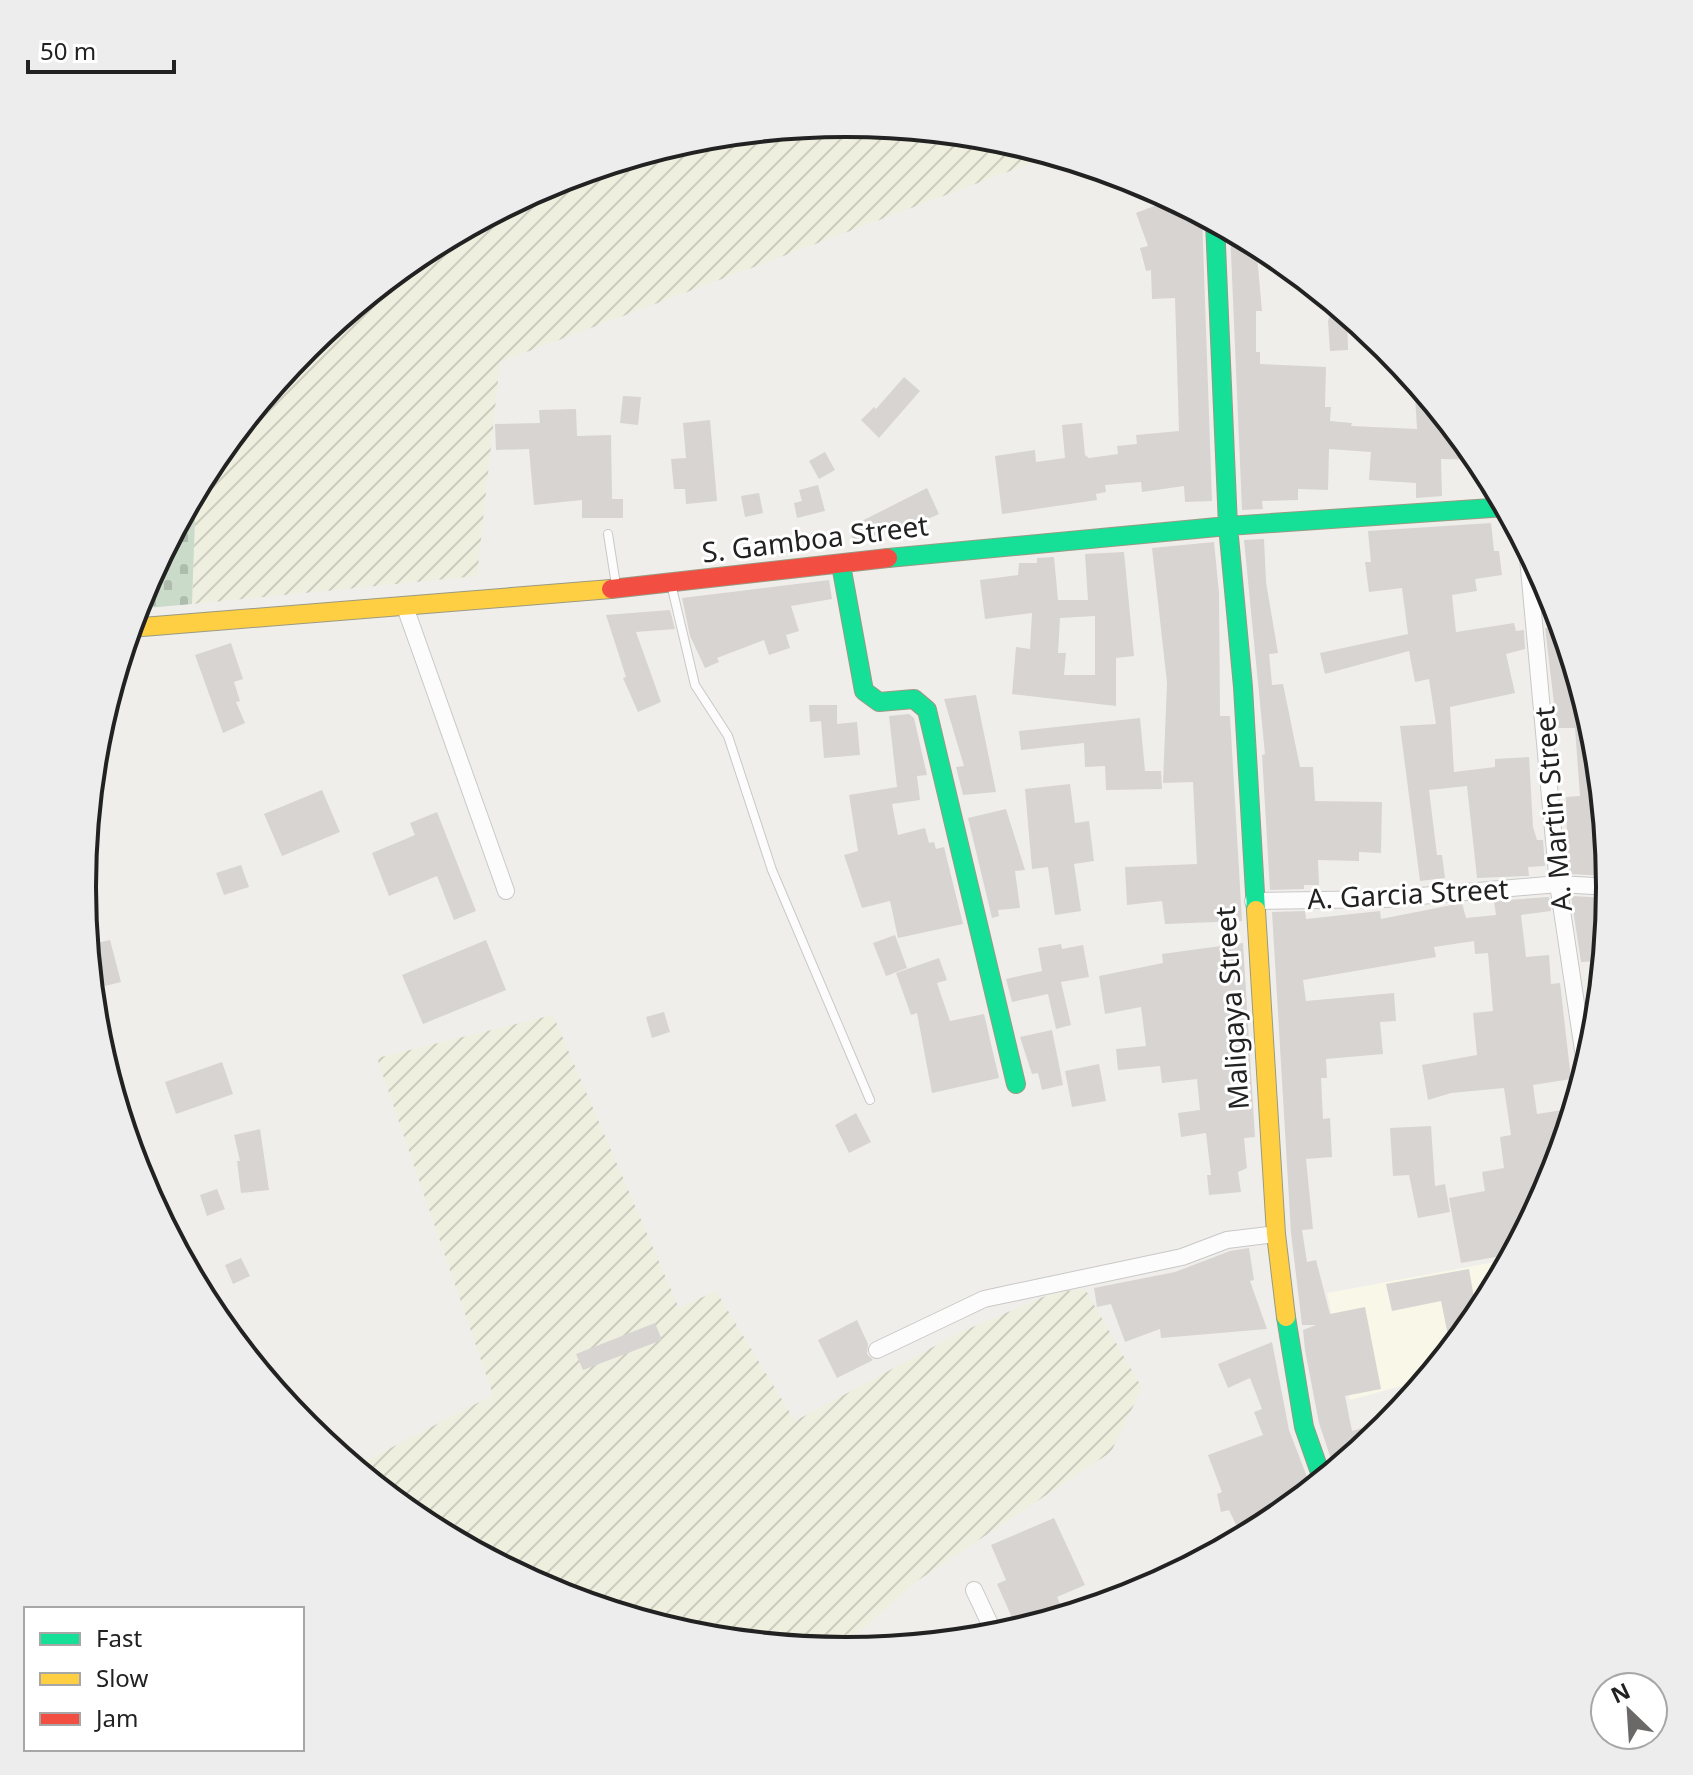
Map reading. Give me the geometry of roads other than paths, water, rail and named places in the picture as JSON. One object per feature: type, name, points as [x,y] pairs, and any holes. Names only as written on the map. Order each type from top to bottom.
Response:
[{"type":"street","name":"Maligaya Street","points":[[1216,234],[1228,526],[1243,687],[1253,901],[1276,1234],[1290,1352],[1304,1427],[1319,1470]]},
{"type":"street","name":"S. Gamboa Street","points":[[143,627],[405,607],[616,586],[671,584],[949,551],[1228,526],[1493,508]]},
{"type":"street","points":[[841,565],[864,691],[879,702],[914,699],[927,710],[1016,1084]]},
{"type":"street","name":"A. Martin Street","points":[[1530,578],[1558,884],[1581,1040]]},
{"type":"street","points":[[405,607],[506,891]]},
{"type":"street","name":"A. Garcia Street","points":[[1253,901],[1386,899],[1558,884],[1597,886]]},
{"type":"street","points":[[877,1350],[984,1299],[1182,1257],[1227,1240],[1276,1234]]},
{"type":"street","points":[[974,1590],[990,1624]]},
{"type":"lane","points":[[608,534],[616,586]]},
{"type":"lane","points":[[671,584],[695,685],[728,736],[772,870],[870,1100]]}]
